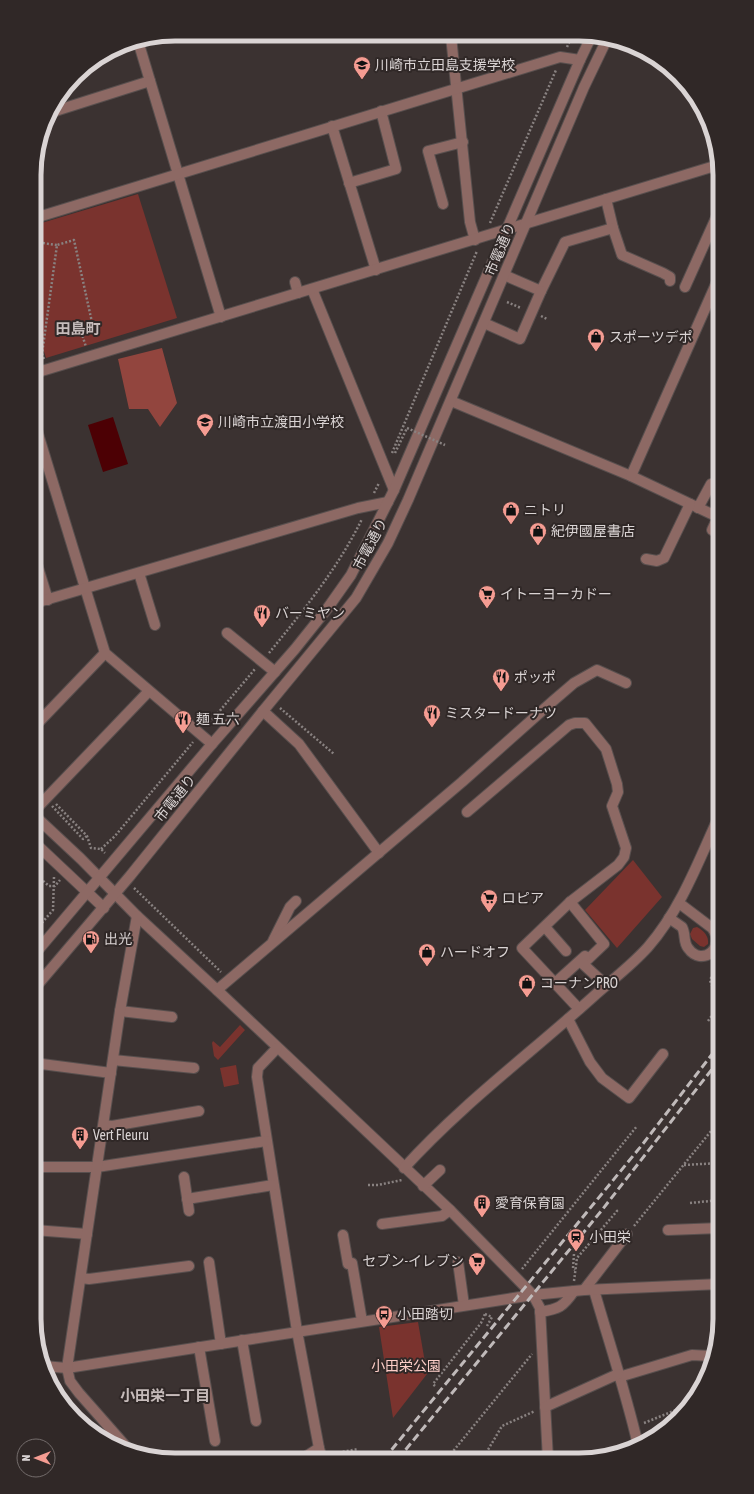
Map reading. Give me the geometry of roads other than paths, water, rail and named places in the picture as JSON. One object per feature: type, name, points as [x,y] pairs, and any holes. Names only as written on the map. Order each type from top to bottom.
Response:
[{"type":"street","points":[[452,41],[458,87],[470,222],[475,240]]},
{"type":"street","name":"市電通り","points":[[41,940],[88,893],[212,744],[275,672],[327,609],[351,576],[394,490],[506,229],[589,42]]},
{"type":"street","name":"市電通り","points":[[41,981],[104,908],[263,710],[356,598],[388,543],[451,400],[526,223],[607,44]]},
{"type":"street","points":[[140,46],[221,317]]},
{"type":"street","points":[[41,216],[458,87],[560,57],[580,60]]},
{"type":"street","points":[[58,110],[150,81]]},
{"type":"street","points":[[349,183],[396,169],[381,111]]},
{"type":"street","points":[[332,126],[376,270]]},
{"type":"street","points":[[443,204],[428,151],[463,142]]},
{"type":"street","points":[[41,371],[713,167]]},
{"type":"street","points":[[606,199],[613,228],[622,255],[670,276],[670,281]]},
{"type":"street","points":[[685,288],[713,225]]},
{"type":"street","points":[[484,323],[520,339],[565,242],[613,228]]},
{"type":"street","points":[[504,276],[541,291]]},
{"type":"street","points":[[295,282],[298,294]]},
{"type":"street","points":[[312,289],[394,490]]},
{"type":"street","points":[[630,476],[713,291]]},
{"type":"street","points":[[451,400],[630,476],[713,515]]},
{"type":"street","points":[[41,444],[84,589],[105,653],[212,744]]},
{"type":"street","points":[[646,559],[657,561],[664,558],[694,506],[711,484],[713,484]]},
{"type":"street","points":[[41,602],[388,502]]},
{"type":"street","points":[[139,573],[155,625]]},
{"type":"street","points":[[41,577],[48,600]]},
{"type":"street","points":[[227,633],[275,672]]},
{"type":"street","points":[[41,720],[105,653]]},
{"type":"street","points":[[217,990],[379,853],[574,683],[597,670],[626,683]]},
{"type":"street","points":[[41,802],[149,691]]},
{"type":"street","points":[[263,710],[298,744],[379,853]]},
{"type":"street","points":[[467,812],[569,725],[575,723],[585,724],[606,749],[617,784],[618,792],[612,806],[626,848],[624,857],[618,865],[569,903],[522,948],[579,1010]]},
{"type":"street","points":[[404,1168],[438,1133],[579,1010],[648,947],[679,903],[713,818]]},
{"type":"street","points":[[41,823],[100,878],[137,916],[217,990],[414,1178],[450,1210],[533,1295],[539,1304],[540,1312],[548,1453]]},
{"type":"street","points":[[41,849],[104,908]]},
{"type":"street","points":[[270,946],[290,907],[296,901]]},
{"type":"street","points":[[554,984],[599,942],[569,903]]},
{"type":"street","points":[[569,903],[604,944],[583,964],[606,985]]},
{"type":"street","points":[[679,903],[713,929]]},
{"type":"street","points":[[122,1442],[70,1381],[67,1368],[120,1011],[137,916]]},
{"type":"street","points":[[669,918],[682,927],[688,948],[694,954],[701,956],[708,955],[713,952]]},
{"type":"street","points":[[545,927],[566,951]]},
{"type":"street","points":[[120,1011],[172,1017]]},
{"type":"street","points":[[568,1019],[590,1062],[602,1078],[629,1098],[663,1054]]},
{"type":"street","points":[[277,1048],[258,1068],[257,1077],[297,1331],[321,1453]]},
{"type":"street","points":[[113,1060],[194,1068]]},
{"type":"street","points":[[41,1064],[111,1073]]},
{"type":"street","points":[[104,1125],[112,1126],[199,1111]]},
{"type":"street","points":[[41,1167],[97,1167],[266,1141]]},
{"type":"street","points":[[423,1186],[440,1170]]},
{"type":"street","points":[[184,1177],[189,1211]]},
{"type":"street","points":[[187,1199],[273,1185]]},
{"type":"street","points":[[382,1224],[442,1216],[450,1210]]},
{"type":"street","points":[[668,1230],[713,1228]]},
{"type":"street","points":[[41,1231],[87,1234]]},
{"type":"street","points":[[540,1312],[556,1310],[584,1290],[627,1234]]},
{"type":"street","points":[[343,1235],[348,1264],[352,1263],[362,1321]]},
{"type":"street","points":[[209,1262],[221,1344]]},
{"type":"street","points":[[458,1262],[464,1305]]},
{"type":"street","points":[[81,1278],[89,1279],[189,1266]]},
{"type":"street","points":[[50,1367],[67,1368],[533,1295],[584,1290],[713,1284]]},
{"type":"street","points":[[584,1290],[619,1375],[629,1406],[637,1440]]},
{"type":"street","points":[[242,1340],[256,1421]]},
{"type":"street","points":[[199,1347],[215,1441]]},
{"type":"street","points":[[545,1407],[619,1375],[692,1355],[707,1356]]},
{"type":"railway","points":[[389,1453],[642,1145],[713,1053]]},
{"type":"railway","points":[[403,1453],[602,1210],[713,1068]]},
{"type":"place","name":"川崎市立田島支援学校","points":[[362,80]]},
{"type":"place","name":"スポーツデポ","points":[[596,352]]},
{"type":"place","name":"川崎市立渡田小学校","points":[[205,437]]},
{"type":"place","name":"ニトリ","points":[[511,525]]},
{"type":"place","name":"紀伊國屋書店","points":[[538,546]]},
{"type":"place","name":"イトーヨーカドー","points":[[487,609]]},
{"type":"place","name":"バーミヤン","points":[[262,628]]},
{"type":"place","name":"ポッポ","points":[[501,692]]},
{"type":"place","name":"ミスタードーナツ","points":[[432,728]]},
{"type":"place","name":"麺 五六","points":[[183,734]]},
{"type":"place","name":"ロピア","points":[[489,913]]},
{"type":"place","name":"出光","points":[[91,954]]},
{"type":"place","name":"ハードオフ","points":[[427,967]]},
{"type":"place","name":"コーナンPRO","points":[[527,998]]},
{"type":"place","name":"Vert Fleuru","points":[[80,1150]]},
{"type":"place","name":"愛育保育園","points":[[482,1218]]},
{"type":"place","name":"小田栄","points":[[576,1252]]},
{"type":"place","name":"セブン-イレブン","points":[[477,1276]]},
{"type":"place","name":"小田踏切","points":[[384,1329]]},
{"type":"district","name":"田島町","points":[[78,328]]},
{"type":"district","name":"小田栄一丁目","points":[[165,1395]]},
{"type":"park label","name":"小田栄公園","points":[[406,1366]]}]
